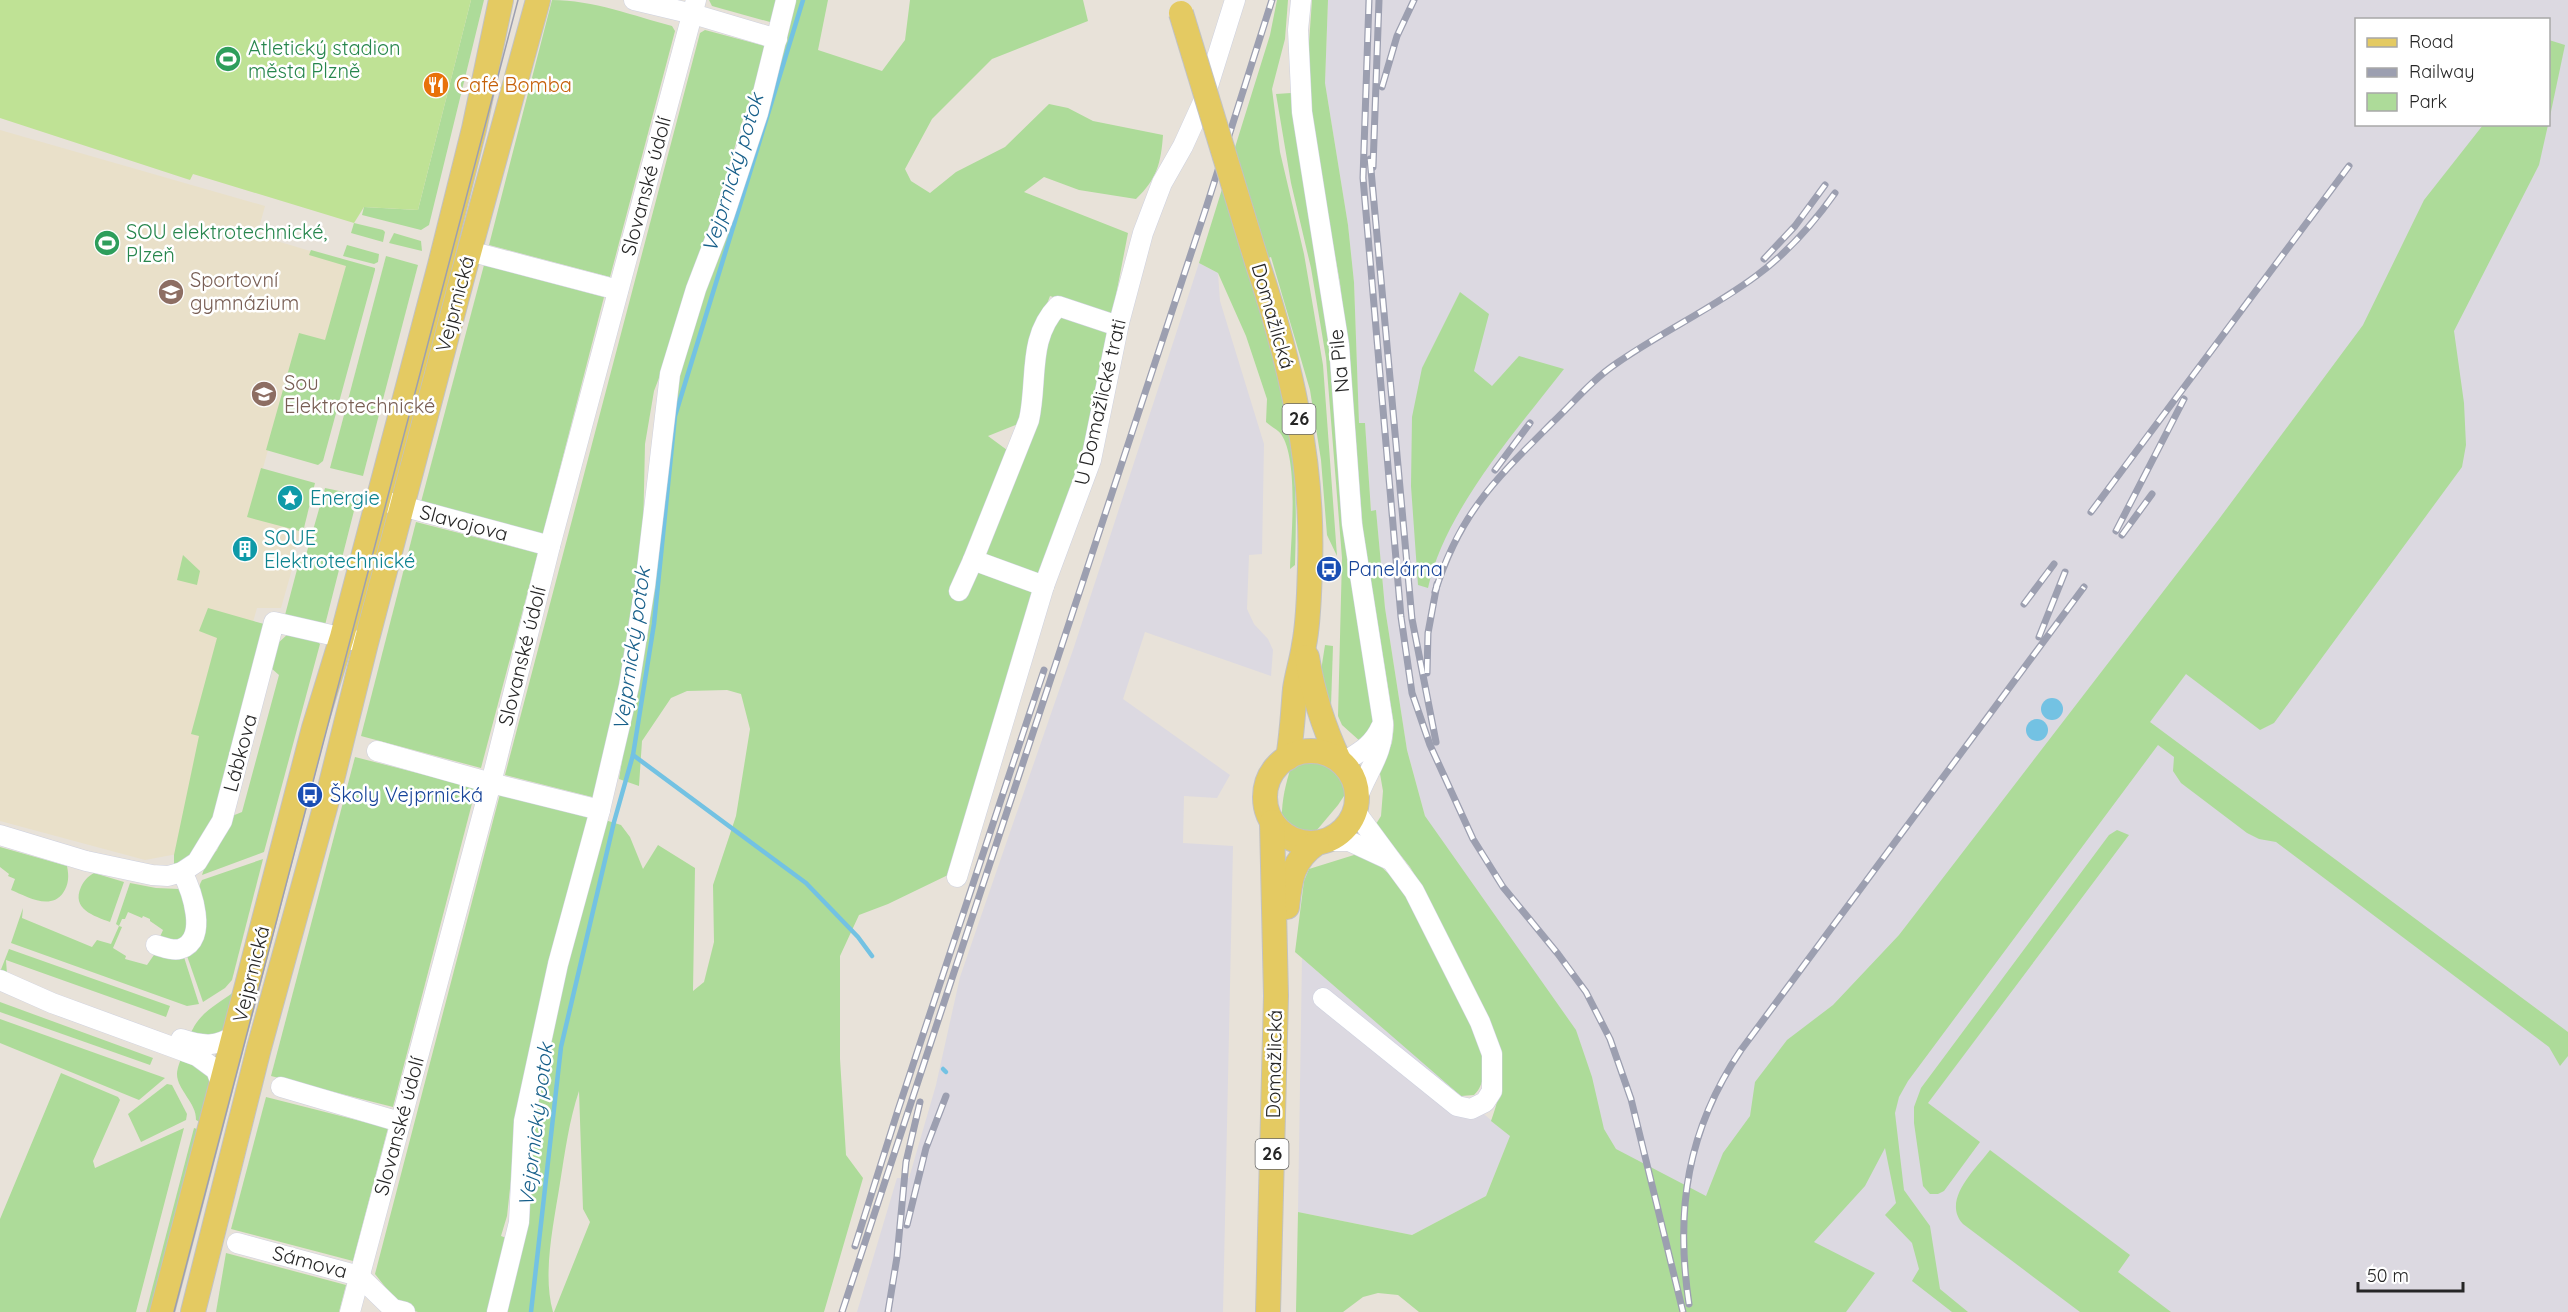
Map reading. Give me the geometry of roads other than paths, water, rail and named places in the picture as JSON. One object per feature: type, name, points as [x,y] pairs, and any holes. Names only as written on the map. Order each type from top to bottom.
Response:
[{"type":"main road","name":"Vejprnická","points":[[162,1312],[314,728],[342,637],[440,265],[474,129],[501,0]]},
{"type":"main road","name":"Vejprnická","points":[[193,1312],[259,1048],[326,804],[466,261],[538,0]]},
{"type":"main road","name":"Domažlická","points":[[1179,7],[1277,321],[1303,446],[1308,501],[1310,566],[1305,643],[1295,687],[1288,758],[1274,771],[1266,789],[1266,807],[1272,822],[1276,996],[1268,1312]]},
{"type":"main road","name":"Domažlická","points":[[1276,996],[1290,877],[1302,855],[1345,829],[1356,805],[1354,779],[1340,761],[1322,724],[1312,689],[1305,643]]},
{"type":"main road","points":[[1288,758],[1308,751],[1330,755],[1340,761]]},
{"type":"main road","points":[[1272,822],[1279,830],[1296,841],[1322,842]]},
{"type":"street","points":[[634,0],[694,7],[777,39]]},
{"type":"street","points":[[497,1312],[519,1222],[524,1121],[558,964],[600,810],[629,686],[645,586],[670,374],[696,289],[724,216],[758,113],[786,0]]},
{"type":"street","name":"U Domažlické trati","points":[[957,877],[1044,586],[1091,460],[1119,323],[1143,233],[1162,183],[1183,146],[1203,102],[1235,0]]},
{"type":"street","name":"Na Pile","points":[[1301,0],[1298,73],[1302,112],[1339,345],[1352,524],[1383,722],[1381,750],[1356,805]]},
{"type":"street","name":"Slovanské údolí","points":[[350,1312],[491,783],[550,546],[694,7]]},
{"type":"street","points":[[440,265],[499,258],[618,290]]},
{"type":"street","points":[[959,591],[1029,420],[1034,398],[1035,352],[1048,317],[1058,306],[1112,324],[1119,323]]},
{"type":"street","name":"Slavojova","points":[[379,499],[550,546]]},
{"type":"street","points":[[973,560],[1044,586]]},
{"type":"street","name":"Lábkova","points":[[182,872],[197,862],[222,822],[274,622],[342,637]]},
{"type":"street","points":[[342,637],[366,643]]},
{"type":"street","points":[[1340,761],[1367,747],[1376,738],[1383,722]]},
{"type":"street","points":[[377,751],[600,810]]},
{"type":"street","points":[[1323,998],[1457,1106],[1471,1109],[1485,1102],[1492,1091],[1492,1054],[1480,1022],[1414,891],[1356,805]]},
{"type":"street","points":[[0,835],[82,860],[152,875],[168,876],[182,872],[192,894],[197,913],[194,934],[182,949],[176,950],[156,945]]},
{"type":"street","points":[[1322,842],[1349,841],[1393,861]]},
{"type":"street","points":[[5,982],[54,994],[198,1044],[207,1046],[232,1039],[259,1048]]},
{"type":"street","points":[[5,982],[52,1003],[197,1056],[216,1070],[222,1086]]},
{"type":"street","points":[[281,1087],[400,1122]]},
{"type":"street","name":"Sámova","points":[[237,1243],[359,1276],[393,1309],[405,1312]]},
{"type":"water","points":[[2052,698],[2060,701],[2063,709],[2060,717],[2052,720],[2044,717],[2041,709],[2044,701]]},
{"type":"water","points":[[2037,719],[2045,722],[2048,730],[2045,738],[2037,741],[2029,738],[2026,730],[2029,722]]},
{"type":"waterway","name":"Vejprnický potok","points":[[531,1312],[561,1047],[614,822],[633,755],[654,624],[675,416],[803,0]]},
{"type":"waterway","points":[[633,755],[806,883],[858,937],[872,956]]},
{"type":"waterway","points":[[943,1069],[946,1072]]},
{"type":"tram line","points":[[174,1312],[518,0]]},
{"type":"railway","points":[[842,1312],[1206,208],[1272,0]]},
{"type":"railway","points":[[1369,0],[1363,178],[1401,617],[1412,693],[1430,745],[1473,839],[1503,887],[1586,992],[1610,1039],[1631,1099],[1683,1312]]},
{"type":"railway","points":[[1373,167],[1379,0]]},
{"type":"railway","points":[[1382,87],[1397,36],[1414,0]]},
{"type":"railway","points":[[1370,159],[1412,619],[1436,742]]},
{"type":"railway","points":[[2091,512],[2349,166]]},
{"type":"railway","points":[[1764,259],[1795,226],[1825,185]]},
{"type":"railway","points":[[1435,592],[1456,540],[1482,498],[1514,461],[1584,391],[1617,363],[1740,288],[1767,267],[1799,238],[1835,193]]},
{"type":"railway","points":[[2116,531],[2184,399]]},
{"type":"railway","points":[[1495,470],[1530,423]]},
{"type":"railway","points":[[2122,535],[2152,494]]},
{"type":"railway","points":[[2024,604],[2054,564]]},
{"type":"railway","points":[[2039,637],[2065,572]]},
{"type":"railway","points":[[1427,673],[1428,633],[1437,584]]},
{"type":"railway","points":[[1689,1304],[1685,1269],[1685,1203],[1697,1141],[1708,1110],[1723,1080],[1741,1050],[2084,587]]},
{"type":"railway","points":[[855,1246],[1044,670]]},
{"type":"railway","points":[[907,1225],[926,1148],[946,1096]]},
{"type":"railway","points":[[888,1312],[897,1257],[906,1162],[920,1102]]},
{"type":"place","name":"Atletický stadion města Plzně","points":[[228,59]]},
{"type":"place","name":"Café Bomba","points":[[436,85]]},
{"type":"place","name":"SOU elektrotechnické, Plzeň","points":[[107,243]]},
{"type":"place","name":"Sportovní gymnázium","points":[[171,292]]},
{"type":"place","name":"Sou Elektrotechnické","points":[[264,394]]},
{"type":"place","name":"Energie","points":[[290,498]]},
{"type":"place","name":"SOUE Elektrotechnické","points":[[245,549]]},
{"type":"place","name":"Panelárna","points":[[1329,569]]},
{"type":"place","name":"Školy Vejprnická","points":[[310,795]]}]
